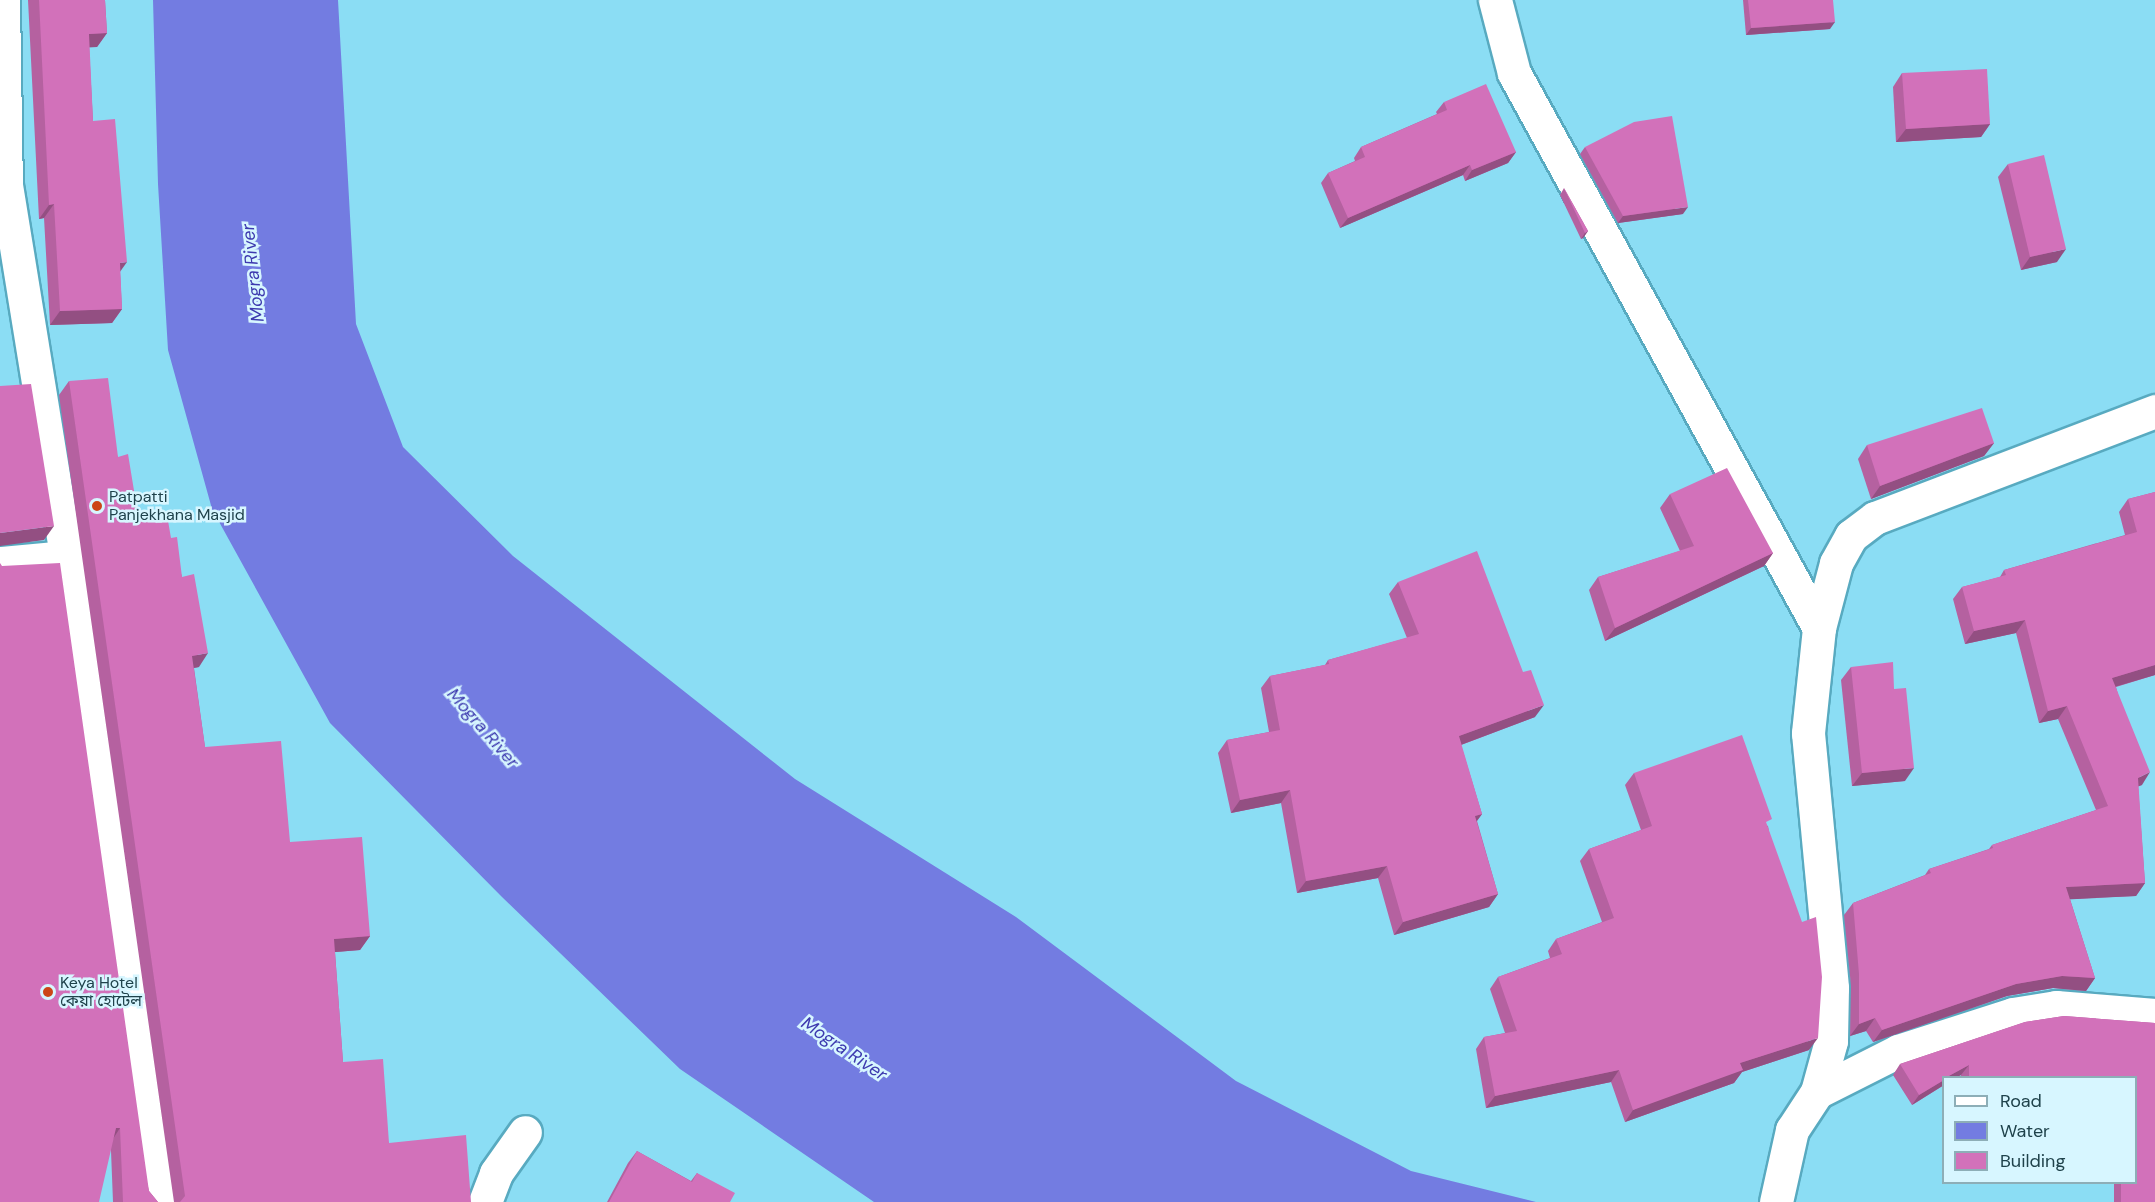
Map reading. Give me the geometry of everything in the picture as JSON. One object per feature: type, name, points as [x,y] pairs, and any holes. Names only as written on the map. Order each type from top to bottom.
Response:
[{"type":"street","points":[[3,0],[2,120],[6,185],[66,557],[158,1202]]},
{"type":"street","points":[[1495,0],[1514,73],[1819,628]]},
{"type":"street","points":[[1776,1202],[1792,1130],[1818,1092],[1831,1041],[1832,999],[1808,733],[1819,628],[1836,563],[1851,537],[1875,518],[2155,411]]},
{"type":"street","points":[[0,563],[66,557]]},
{"type":"street","points":[[1818,1092],[1898,1051],[2013,1014],[2056,1007],[2090,1006],[2155,1015]]},
{"type":"street","points":[[485,1202],[495,1173],[525,1132]]},
{"type":"water","name":"Mogra River","points":[[153,0],[338,0],[356,324],[403,447],[513,556],[795,779],[1016,917],[1236,1081],[1411,1171],[1536,1202],[874,1202],[680,1069],[501,896],[330,723],[212,509],[168,350],[158,184]]},
{"type":"building","points":[[39,0],[105,0],[107,33],[89,34],[93,121],[115,119],[127,262],[120,263],[122,309],[60,311],[54,204],[49,205]]},
{"type":"building","points":[[1748,0],[1833,0],[1835,22],[1751,28]]},
{"type":"building","points":[[1987,69],[1990,124],[1906,129],[1902,73]]},
{"type":"building","points":[[1486,84],[1516,152],[1472,170],[1470,165],[1348,218],[1328,173],[1365,157],[1361,147],[1447,110],[1444,102]]},
{"type":"building","points":[[1672,116],[1688,207],[1623,216],[1585,147],[1634,122]]},
{"type":"building","points":[[2044,155],[2066,249],[2030,257],[2008,164]]},
{"type":"building","points":[[1564,188],[1588,231],[1585,233]]},
{"type":"building","points":[[108,378],[118,457],[128,454],[139,521],[167,515],[171,538],[177,537],[182,577],[194,574],[208,653],[192,656],[205,747],[281,741],[290,842],[362,837],[370,936],[334,939],[343,1062],[383,1059],[389,1143],[466,1135],[471,1202],[180,1202],[185,1196],[69,381]]},
{"type":"building","points":[[31,384],[54,526],[0,533],[0,386]]},
{"type":"building","points":[[1982,408],[1994,443],[1880,486],[1867,445]]},
{"type":"building","points":[[1727,468],[1773,553],[1615,628],[1598,577],[1694,546],[1670,494]]},
{"type":"building","points":[[2155,492],[2155,665],[2112,678],[2150,772],[2138,778],[2145,883],[2066,887],[2095,978],[2062,976],[2016,984],[1882,1030],[1875,1018],[1859,1024],[1859,974],[1853,903],[1931,873],[1929,869],[1993,848],[1992,845],[2108,806],[2067,706],[2048,711],[2025,620],[1974,631],[1962,587],[2006,575],[2004,570],[2137,532],[2128,499]]},
{"type":"building","points":[[1477,551],[1523,672],[1531,670],[1544,705],[1459,736],[1482,814],[1475,816],[1498,894],[1403,922],[1387,866],[1306,881],[1290,790],[1240,800],[1227,740],[1280,730],[1270,676],[1329,664],[1328,660],[1419,634],[1398,582]]},
{"type":"building","points":[[0,563],[2,566],[60,563],[149,1191],[158,1202],[123,1202],[120,1128],[116,1128],[99,1202],[0,1202]]},
{"type":"building","points":[[1893,662],[1894,689],[1906,688],[1914,768],[1862,773],[1851,667]]},
{"type":"building","points":[[1742,735],[1772,819],[1766,822],[1802,922],[1816,917],[1822,977],[1818,1038],[1740,1063],[1743,1070],[1633,1110],[1619,1070],[1495,1096],[1484,1037],[1517,1031],[1498,977],[1562,954],[1556,939],[1614,918],[1589,849],[1652,826],[1634,773]]},
{"type":"building","points":[[2064,1016],[2155,1023],[2155,1202],[2121,1202],[2121,1184],[2137,1184],[2137,1076],[1969,1076],[1969,1065],[1949,1076],[1942,1076],[1942,1081],[1919,1095],[1900,1064],[2025,1022]]},
{"type":"building","points":[[637,1151],[692,1182],[697,1173],[735,1193],[730,1202],[609,1202]]},
{"type":"place","name":"Patpatti Panjekhana Masjid","points":[[97,506]]},
{"type":"place","name":"Keya Hotel কেয়া হোটেল","points":[[48,992]]}]
